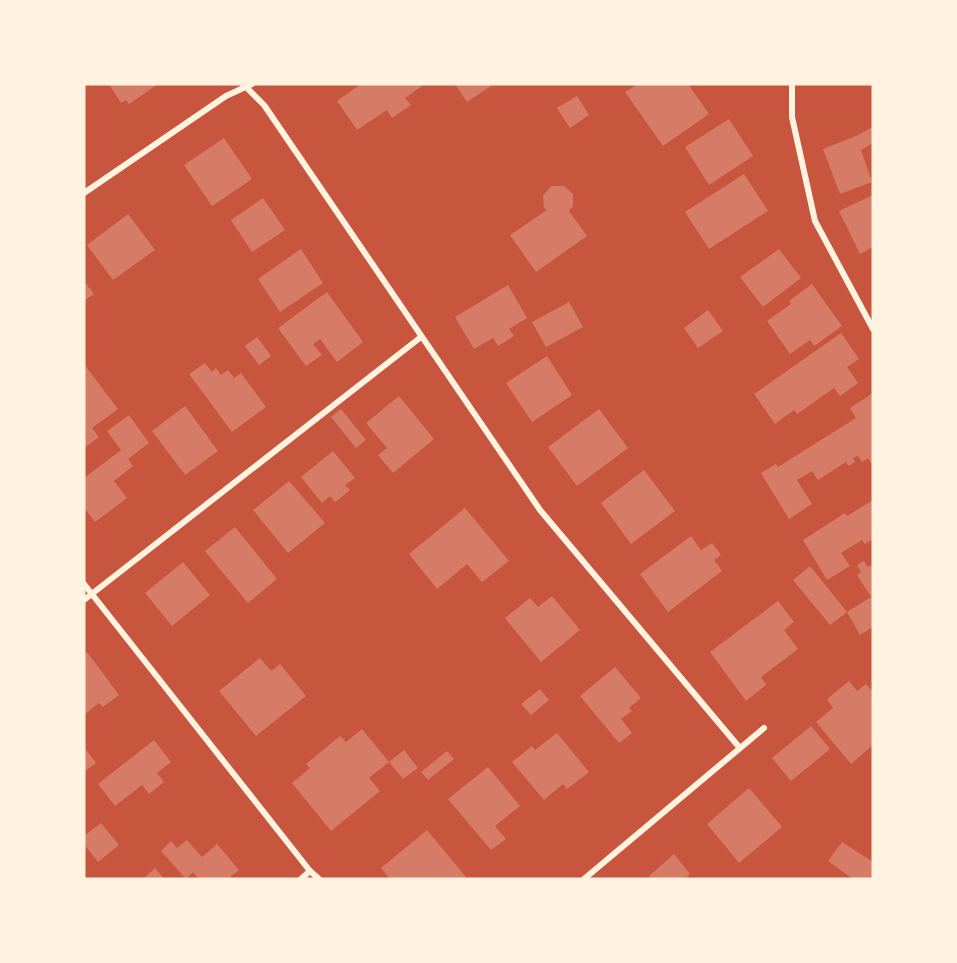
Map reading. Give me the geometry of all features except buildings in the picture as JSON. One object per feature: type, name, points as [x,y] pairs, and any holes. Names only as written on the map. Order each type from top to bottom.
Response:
[{"type":"street","points":[[792,84],[792,117],[815,221],[873,329]]},
{"type":"street","points":[[84,193],[226,96],[247,85],[264,105],[540,510],[739,747]]},
{"type":"street","points":[[84,600],[421,337]]},
{"type":"street","points":[[84,584],[310,871],[319,879]]},
{"type":"street","points":[[584,879],[764,728]]},
{"type":"street","points":[[301,879],[310,871]]}]
